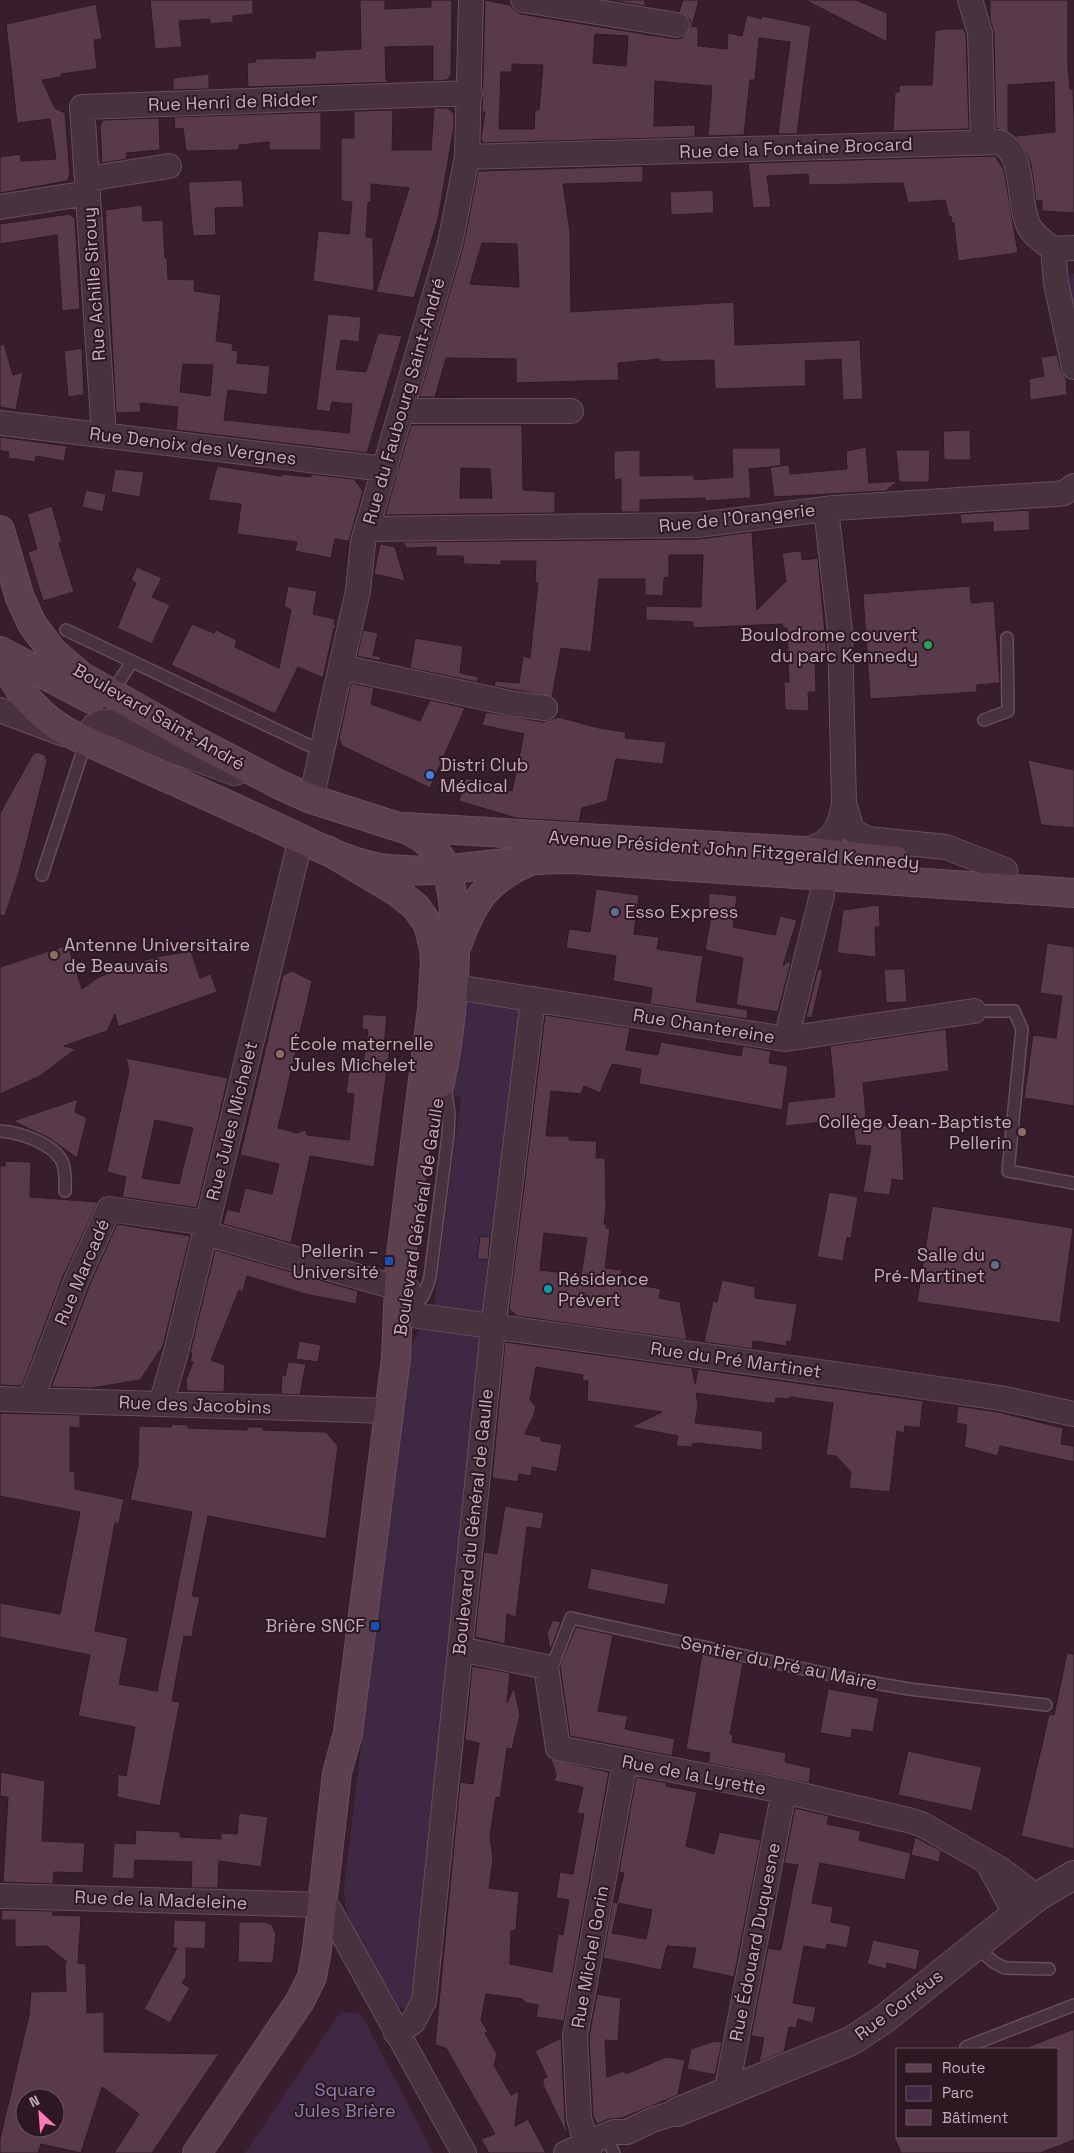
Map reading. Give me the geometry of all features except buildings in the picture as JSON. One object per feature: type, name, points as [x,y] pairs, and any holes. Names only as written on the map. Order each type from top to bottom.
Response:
[{"type":"main road","name":"Boulevard Saint-André","points":[[0,530],[17,591],[32,624],[45,644],[81,676],[192,739],[280,785],[311,799],[394,825]]},
{"type":"main road","points":[[6,662],[32,645],[32,624]]},
{"type":"main road","points":[[6,662],[58,682],[126,715],[192,739]]},
{"type":"main road","points":[[6,662],[28,699],[43,715],[56,725],[86,741],[327,850],[376,867],[405,869],[445,868]]},
{"type":"main road","points":[[301,838],[311,799]]},
{"type":"main road","points":[[394,825],[417,834],[425,840],[445,868]]},
{"type":"main road","name":"Avenue Président John Fitzgerald Kennedy","points":[[394,825],[483,833],[802,851],[863,859],[1074,875]]},
{"type":"main road","points":[[327,850],[396,891],[424,916],[444,985],[404,1224],[403,1301]]},
{"type":"main road","points":[[454,954],[470,912],[484,892],[505,874],[534,859]]},
{"type":"main road","name":"Avenue Président John Fitzgerald Kennedy","points":[[445,868],[534,859],[673,864],[1074,893]]},
{"type":"main road","name":"Boulevard Général de Gaulle","points":[[389,1410],[403,1301],[427,1144],[443,1071],[444,985],[454,954],[452,902],[445,868]]},
{"type":"main road","points":[[197,2153],[300,2001],[325,1950],[348,1791],[348,1734],[389,1410]]},
{"type":"main road","points":[[217,2153],[325,1993],[332,1972],[325,1950]]},
{"type":"street","name":"Rue du Faubourg Saint-André","points":[[311,799],[358,591],[361,552],[450,243],[467,157],[471,0]]},
{"type":"street","points":[[522,0],[677,25]]},
{"type":"street","points":[[970,0],[980,33],[983,143]]},
{"type":"street","name":"Rue Henri de Ridder","points":[[88,186],[82,107],[470,93]]},
{"type":"street","name":"Rue de la Fontaine Brocard","points":[[467,157],[999,142],[1010,149],[1016,161],[1027,223],[1035,235],[1063,248]]},
{"type":"street","points":[[88,186],[169,166]]},
{"type":"street","name":"Rue Achille Sirouy","points":[[0,207],[88,186],[104,434]]},
{"type":"street","points":[[1063,248],[1056,283],[1074,367]]},
{"type":"street","points":[[402,411],[571,411]]},
{"type":"street","name":"Rue Denoix des Vergnes","points":[[0,423],[385,469]]},
{"type":"street","name":"Rue de l'Orangerie","points":[[367,529],[698,525],[826,509],[1056,494],[1070,490],[1074,486]]},
{"type":"street","points":[[802,851],[822,845],[836,833],[840,825],[844,803],[840,631],[826,509]]},
{"type":"street","points":[[341,667],[514,704],[545,708]]},
{"type":"street","points":[[0,710],[86,741],[96,727],[110,722],[116,723],[192,756],[280,785]]},
{"type":"street","points":[[844,803],[851,827],[855,832],[867,839],[946,847],[1005,870]]},
{"type":"street","name":"Rue Jules Michelet","points":[[161,1404],[301,838]]},
{"type":"street","points":[[786,1038],[822,895]]},
{"type":"street","name":"Rue Chantereine","points":[[444,985],[786,1038],[974,1011]]},
{"type":"street","name":"Boulevard du Général de Gaulle","points":[[396,2033],[413,2022],[424,2001],[494,1325],[533,999]]},
{"type":"street","name":"Rue Marcadé","points":[[31,1400],[78,1279],[108,1209],[206,1228],[403,1301]]},
{"type":"street","name":"Rue du Pré Martinet","points":[[403,1301],[494,1325],[1000,1398],[1074,1414]]},
{"type":"street","name":"Rue des Jacobins","points":[[0,1399],[389,1410]]},
{"type":"street","points":[[460,1649],[546,1668]]},
{"type":"street","name":"Rue de la Lyrette","points":[[546,1668],[558,1748],[784,1791],[912,1821],[923,1825],[1009,1874],[1037,1897]]},
{"type":"street","name":"Rue Michel Gorin","points":[[599,2147],[579,2118],[575,2036],[625,1762]]},
{"type":"street","name":"Rue Édouard Duquesne","points":[[726,2093],[784,1791]]},
{"type":"street","name":"Rue de la Lyrette","points":[[987,1862],[994,1871],[1015,1914]]},
{"type":"street","name":"Rue Corréus","points":[[599,2147],[656,2127],[677,2112],[851,2041],[883,2020],[1037,1897],[1074,1875]]},
{"type":"street","name":"Rue de la Madeleine","points":[[0,1896],[329,1913]]},
{"type":"street","points":[[329,1913],[464,2153]]},
{"type":"street","points":[[325,1950],[351,1956],[363,1972]]},
{"type":"lane","points":[[66,630],[131,663],[322,752]]},
{"type":"lane","points":[[984,720],[1008,711],[1007,638]]},
{"type":"lane","points":[[111,694],[131,663]]},
{"type":"lane","points":[[42,875],[86,741]]},
{"type":"lane","points":[[974,1011],[1014,1011],[1022,1029],[1008,1171],[1074,1183]]},
{"type":"lane","points":[[0,1131],[28,1136],[58,1156],[65,1171],[65,1191]]},
{"type":"lane","name":"Sentier du Pré au Maire","points":[[546,1668],[554,1662],[571,1618],[850,1679],[909,1689],[1046,1705]]},
{"type":"lane","points":[[974,1946],[995,1963],[1005,1968],[1049,1969]]},
{"type":"lane","points":[[966,2047],[1074,2005]]},
{"type":"green space","points":[[1074,273],[1074,309],[1067,280]]},
{"type":"green space","points":[[478,998],[521,1005],[418,1988],[407,2009],[398,2007],[363,1950],[349,1920],[344,1889],[385,1548],[412,1344],[434,1305],[461,1097],[451,1094],[460,1011],[466,1003]]},
{"type":"green space","name":"Square Jules Brière","points":[[342,2012],[360,2014],[365,2021],[433,2153],[245,2153],[337,2017]]},
{"type":"place","name":"Boulodrome couvert du parc Kennedy","points":[[928,645]]},
{"type":"place","name":"Distri Club Médical","points":[[430,775]]},
{"type":"place","name":"Esso Express","points":[[615,912]]},
{"type":"place","name":"Antenne Universitaire de Beauvais","points":[[54,955]]},
{"type":"place","name":"École maternelle Jules Michelet","points":[[280,1054]]},
{"type":"place","name":"Collège Jean-Baptiste Pellerin","points":[[1022,1132]]},
{"type":"place","name":"Pellerin – Université","points":[[389,1261]]},
{"type":"place","name":"Salle du Pré-Martinet","points":[[995,1265]]},
{"type":"place","name":"Résidence Prévert","points":[[548,1289]]},
{"type":"place","name":"Brière SNCF","points":[[375,1626]]}]
